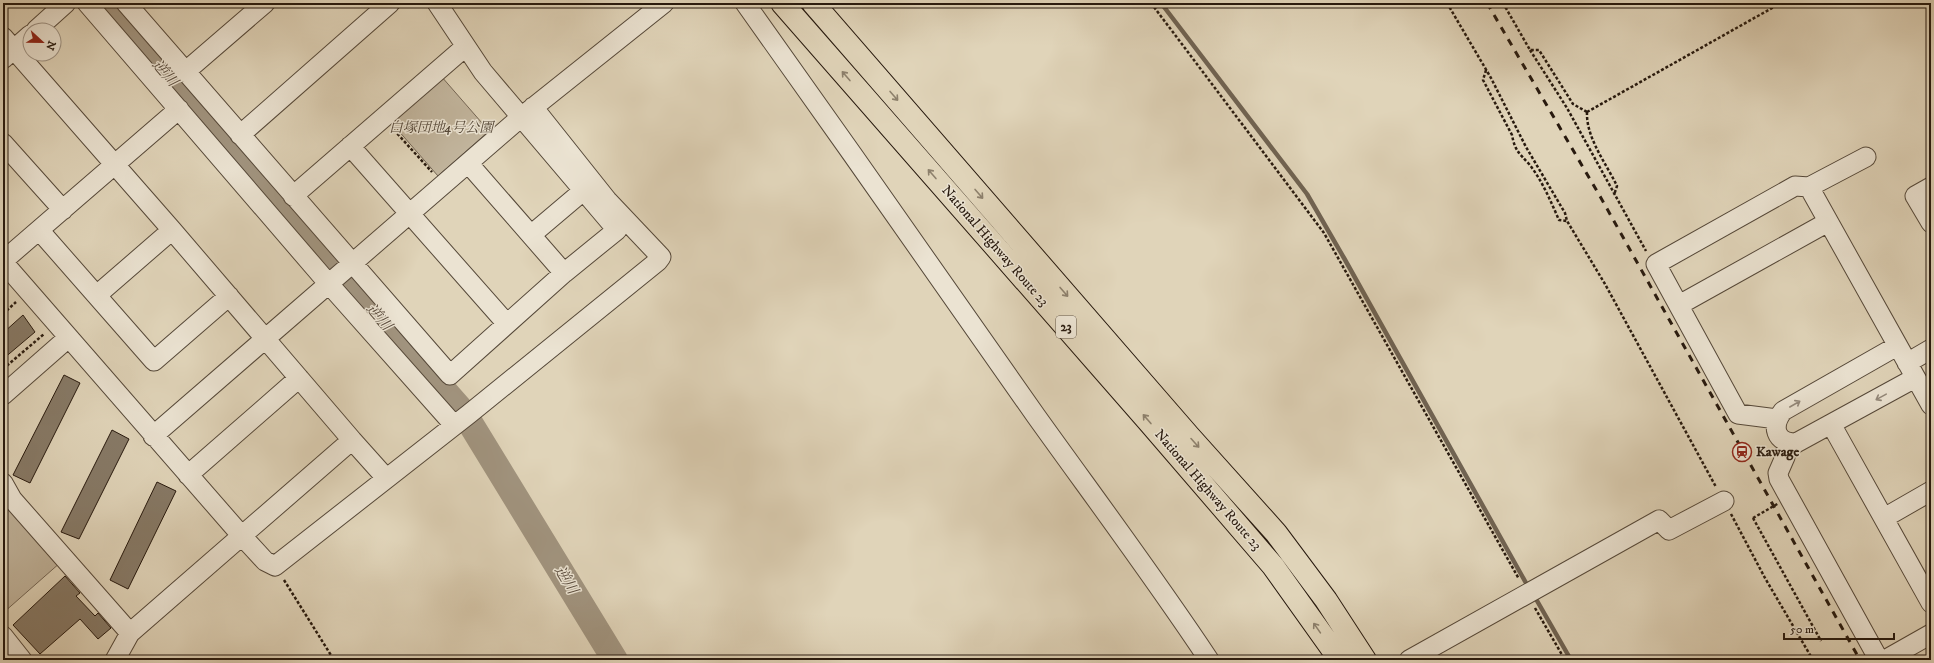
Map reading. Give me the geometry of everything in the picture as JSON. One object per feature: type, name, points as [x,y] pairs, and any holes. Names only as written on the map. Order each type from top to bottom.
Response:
[{"type":"highway","name":"National Highway Route 23","points":[[782,3],[1139,410],[1273,566],[1340,660]]},
{"type":"highway","name":"National Highway Route 23","points":[[813,3],[1189,436],[1276,533],[1326,600],[1365,660]]},
{"type":"street","points":[[45,22],[66,3]]},
{"type":"street","points":[[87,3],[330,281],[461,420]]},
{"type":"street","points":[[185,72],[265,3]]},
{"type":"street","points":[[240,135],[390,3]]},
{"type":"street","points":[[179,108],[3,262],[153,436],[265,562],[275,566],[461,420],[658,261],[661,257],[465,47],[437,3]]},
{"type":"street","points":[[153,436],[526,112],[664,3]]},
{"type":"street","points":[[745,3],[1072,466],[1157,583],[1209,660]]},
{"type":"street","points":[[133,6],[185,72],[293,196],[349,265],[450,375],[564,273],[617,230],[583,191],[526,112]]},
{"type":"street","points":[[22,40],[7,49],[115,164],[386,478]]},
{"type":"street","points":[[293,196],[465,47]]},
{"type":"street","points":[[3,143],[63,210]]},
{"type":"street","points":[[350,146],[507,324]]},
{"type":"street","points":[[1777,419],[1738,414],[1656,264],[1795,186],[1809,188],[1866,157]]},
{"type":"street","points":[[468,163],[564,273]]},
{"type":"street","points":[[1931,187],[1915,196],[1931,223]]},
{"type":"street","points":[[1809,188],[1896,346],[1931,405]]},
{"type":"street","points":[[531,235],[583,191]]},
{"type":"street","points":[[1679,305],[1828,222]]},
{"type":"street","points":[[39,230],[154,361],[229,296]]},
{"type":"street","points":[[97,295],[172,230]]},
{"type":"street","points":[[3,395],[68,338]]},
{"type":"street","points":[[1896,346],[1783,411],[1777,419],[1777,432],[1781,439],[1787,443],[1796,443],[1831,424],[1911,371],[1931,350]]},
{"type":"street","points":[[188,475],[299,378]]},
{"type":"street","points":[[1831,424],[1931,603]]},
{"type":"street","points":[[115,660],[130,633],[352,440]]},
{"type":"street","points":[[1787,443],[1785,457],[1778,473],[1779,479],[1879,660]]},
{"type":"street","points":[[3,483],[12,499],[130,633]]},
{"type":"street","points":[[1884,518],[1931,491]]},
{"type":"street","points":[[1409,660],[1527,592],[1660,520],[1669,530],[1724,501]]},
{"type":"street","points":[[1885,660],[1931,634]]},
{"type":"street","points":[[3,636],[22,660]]},
{"type":"path","points":[[1151,3],[1324,233],[1565,660]]},
{"type":"path","points":[[1447,3],[1486,70],[1526,147],[1565,213],[1567,221],[1605,284],[1765,578],[1813,660]]},
{"type":"path","points":[[1503,3],[1530,50],[1567,108],[1636,234],[1656,264]]},
{"type":"path","points":[[1586,112],[1781,3]]},
{"type":"path","points":[[1530,50],[1540,50],[1573,104],[1586,112]]},
{"type":"path","points":[[1486,70],[1483,80],[1512,135],[1522,159],[1529,164],[1551,201],[1559,220],[1567,221]]},
{"type":"path","points":[[1586,112],[1586,124],[1617,186],[1614,195]]},
{"type":"path","points":[[383,117],[443,184]]},
{"type":"path","points":[[3,314],[18,301]]},
{"type":"path","points":[[3,369],[46,332]]},
{"type":"path","points":[[1779,502],[1753,518],[1821,642]]},
{"type":"path","points":[[275,566],[334,660]]},
{"type":"green space","name":"白塚団地4号公園","points":[[441,76],[489,131],[438,176],[390,121]]},
{"type":"green space","points":[[6,501],[61,562],[3,613],[3,503]]},
{"type":"building","points":[[23,315],[35,332],[3,359],[3,333]]},
{"type":"building","points":[[64,375],[80,383],[30,483],[13,475]]},
{"type":"building","points":[[112,430],[129,439],[79,539],[61,532]]},
{"type":"building","points":[[157,482],[176,491],[128,589],[110,580]]},
{"type":"building","points":[[65,576],[80,593],[76,596],[95,616],[98,613],[111,628],[98,639],[80,619],[40,654],[13,625]]},
{"type":"waterway","name":"逆川","points":[[103,3],[464,413],[615,660]]},
{"type":"waterway","points":[[1161,3],[1307,194],[1526,583]]},
{"type":"waterway","points":[[1536,599],[1571,660]]},
{"type":"railway","points":[[1487,3],[1601,198],[1860,660]]},
{"type":"place","name":"Kawage","points":[[1742,452]]}]
